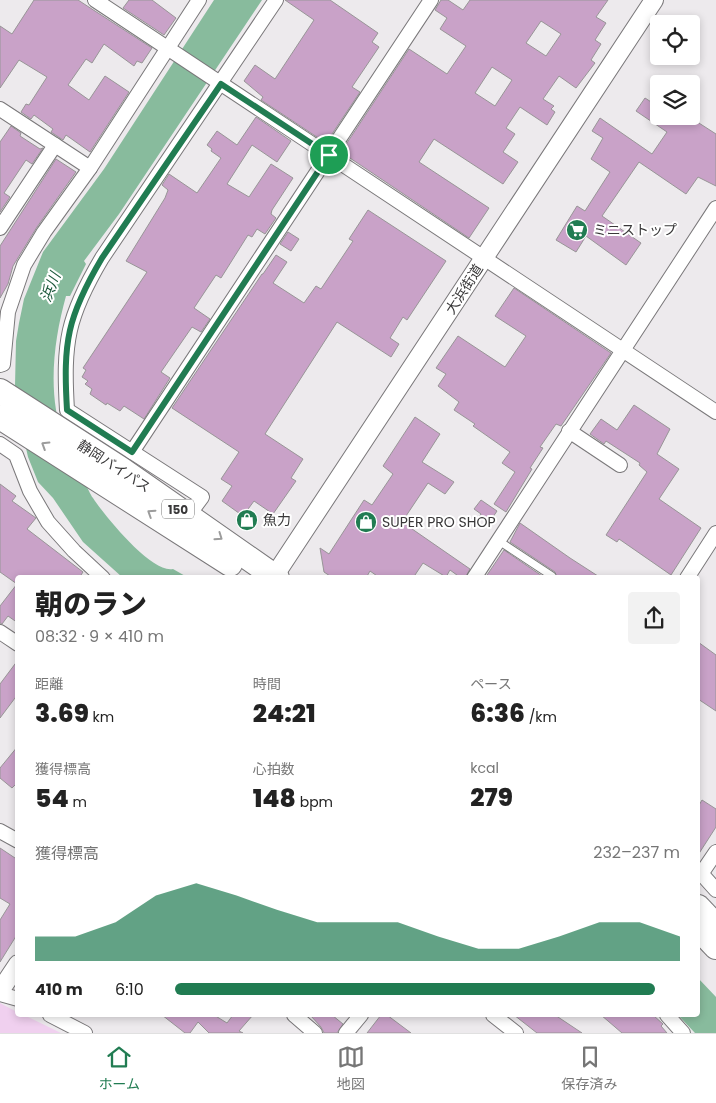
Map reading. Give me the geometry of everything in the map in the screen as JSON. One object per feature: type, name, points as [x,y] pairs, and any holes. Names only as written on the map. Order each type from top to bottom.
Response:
[{"type":"highway","name":"静岡バイパス","points":[[2,392],[188,516],[272,575]]},
{"type":"highway","name":"静岡バイパス","points":[[4,419],[245,575]]},
{"type":"highway","points":[[700,909],[716,926]]},
{"type":"highway","points":[[700,930],[716,947]]},
{"type":"street","points":[[95,0],[716,412]]},
{"type":"street","points":[[0,365],[3,364],[8,312],[24,265],[170,50],[199,0]]},
{"type":"street","points":[[188,516],[202,497],[67,410],[65,371],[67,335],[85,286],[102,258],[276,0]]},
{"type":"street","points":[[132,452],[431,0]]},
{"type":"street","name":"大浜街道","points":[[276,575],[654,0]]},
{"type":"street","points":[[0,109],[90,168]]},
{"type":"street","points":[[0,228],[56,144]]},
{"type":"street","points":[[476,575],[716,208]]},
{"type":"street","points":[[570,431],[620,465]]},
{"type":"street","points":[[0,444],[16,455],[30,491],[48,522],[74,551],[100,575]]},
{"type":"street","points":[[689,575],[716,533]]},
{"type":"street","points":[[0,632],[15,642]]},
{"type":"street","points":[[0,831],[15,839]]},
{"type":"street","points":[[700,871],[716,852]]},
{"type":"street","points":[[700,873],[716,890]]},
{"type":"street","points":[[15,969],[0,992],[15,997]]},
{"type":"street","points":[[54,1017],[85,1033]]},
{"type":"street","points":[[296,1017],[315,1033]]},
{"type":"street","points":[[346,1033],[359,1017]]},
{"type":"street","points":[[496,1017],[516,1033]]},
{"type":"street","points":[[669,1017],[684,1033]]},
{"type":"lane","points":[[498,541],[550,575]]},
{"type":"shaded area","points":[[0,1003],[15,1011],[15,1017],[28,1017],[61,1033],[0,1033]]},
{"type":"water","name":"浜川","points":[[214,0],[262,0],[119,214],[84,261],[86,264],[70,296],[66,296],[55,352],[54,396],[56,410],[66,440],[93,498],[107,517],[141,553],[164,568],[173,569],[184,575],[120,575],[83,542],[53,498],[38,482],[28,457],[19,417],[15,386],[16,341],[24,299],[43,252],[104,169]]},
{"type":"water","points":[[700,980],[716,997],[716,1033],[695,1033],[680,1017],[700,1017]]},
{"type":"building","points":[[34,0],[78,0],[152,48],[142,63],[137,61],[134,66],[104,44],[92,63],[86,59],[68,85],[89,100],[105,76],[129,92],[90,152],[66,135],[63,140],[51,132],[53,129],[34,115],[31,119],[21,112],[26,104],[29,105],[47,77],[19,60],[0,88],[0,26],[12,34]]},
{"type":"building","points":[[129,0],[152,0],[176,18],[164,35],[123,8]]},
{"type":"building","points":[[285,0],[330,0],[378,33],[372,42],[379,47],[352,87],[360,92],[326,143],[261,100],[263,97],[244,81],[255,65],[275,79],[314,20]]},
{"type":"building","points":[[441,0],[448,0],[463,10],[470,0],[608,0],[596,17],[606,23],[595,40],[601,44],[591,60],[595,63],[576,88],[559,76],[543,99],[554,106],[551,109],[555,112],[547,125],[520,107],[506,128],[515,134],[503,152],[518,162],[503,184],[434,139],[419,162],[489,208],[469,238],[341,152],[409,49],[447,74],[466,46],[440,29],[447,18],[435,10]],"holes":[[[541,21],[561,34],[546,56],[526,43]],[[492,67],[512,80],[495,106],[475,93]]]},
{"type":"building","points":[[645,98],[650,101],[650,120],[636,111]]},
{"type":"building","points":[[256,117],[291,141],[277,162],[252,145],[227,184],[249,197],[271,164],[293,178],[272,210],[271,214],[276,218],[265,234],[257,229],[252,237],[248,235],[221,278],[216,275],[194,308],[210,319],[201,332],[192,327],[161,372],[170,378],[144,419],[124,406],[120,411],[107,403],[106,405],[90,394],[92,389],[85,384],[88,381],[82,377],[86,370],[83,368],[147,272],[126,261],[165,198],[168,190],[162,185],[169,174],[197,193],[221,158],[211,151],[212,149],[207,145],[217,131],[237,145]]},
{"type":"building","points":[[600,118],[652,154],[667,132],[657,125],[700,124],[716,134],[716,186],[698,177],[686,194],[639,162],[602,216],[641,243],[626,265],[586,236],[576,252],[556,240],[577,206],[585,211],[610,172],[591,159],[603,138],[592,131]]},
{"type":"building","points":[[11,126],[21,133],[20,136],[40,149],[43,148],[32,164],[26,160],[4,193],[10,197],[0,212],[0,142]]},
{"type":"building","points":[[56,159],[76,172],[37,227],[13,266],[8,284],[0,298],[0,246]]},
{"type":"building","points":[[368,210],[446,261],[407,320],[403,317],[390,338],[399,344],[391,357],[337,322],[265,434],[303,459],[291,478],[296,481],[273,514],[254,501],[243,516],[222,501],[232,486],[221,479],[239,452],[172,408],[276,255],[287,262],[273,283],[304,303],[316,286],[321,289],[353,241],[349,239]]},
{"type":"building","points":[[288,232],[299,239],[291,251],[280,244]]},
{"type":"building","points":[[514,288],[611,353],[561,426],[556,424],[540,447],[543,448],[506,512],[494,504],[515,472],[502,463],[510,452],[454,410],[459,402],[438,386],[446,374],[436,368],[458,336],[505,367],[526,336],[495,316]]},
{"type":"building","points":[[634,405],[670,429],[657,454],[679,469],[659,499],[701,528],[671,575],[619,539],[617,542],[606,535],[647,472],[639,465],[640,463],[606,441],[604,444],[590,434],[601,419],[617,430]]},
{"type":"building","points":[[415,417],[440,434],[422,462],[454,482],[445,494],[428,483],[402,522],[470,569],[467,575],[457,575],[450,570],[447,575],[443,575],[423,563],[415,575],[376,575],[370,571],[368,575],[328,575],[324,572],[320,548],[329,554],[364,500],[372,505],[393,474],[383,466]]},
{"type":"building","points":[[0,484],[16,496],[12,501],[36,518],[27,529],[83,572],[81,575],[15,575],[15,583],[0,572]]},
{"type":"building","points":[[481,500],[497,511],[489,523],[479,517],[481,514],[474,509]]},
{"type":"building","points":[[520,523],[596,575],[556,575],[555,572],[510,542]]},
{"type":"building","points":[[504,550],[541,575],[487,575]]},
{"type":"building","points":[[15,587],[15,621],[8,616],[2,624],[0,623],[0,606]]},
{"type":"building","points":[[700,643],[716,655],[716,711],[700,700]]},
{"type":"building","points":[[15,664],[15,698],[0,718],[0,684]]},
{"type":"building","points":[[15,750],[15,785],[12,788],[0,778],[0,768]]},
{"type":"building","points":[[702,800],[716,809],[716,827],[700,852],[700,804]]},
{"type":"building","points":[[0,848],[15,858],[15,938],[0,962],[0,920],[10,904],[0,898]]},
{"type":"building","points":[[165,1017],[217,1017],[227,1023],[232,1017],[251,1017],[239,1031],[243,1033],[209,1033],[198,1022],[190,1033],[185,1033]]},
{"type":"building","points":[[312,1017],[334,1017],[343,1024],[337,1033],[324,1033]]},
{"type":"building","points":[[379,1017],[390,1017],[411,1033],[367,1033]]},
{"type":"building","points":[[517,1017],[558,1017],[582,1033],[537,1033]]},
{"type":"building","points":[[603,1017],[655,1017],[663,1024],[661,1026],[667,1033],[622,1033]]},
{"type":"place","name":"ミニストップ","points":[[577,230]]},
{"type":"place","name":"魚力","points":[[247,520]]},
{"type":"place","name":"SUPER PRO SHOP","points":[[366,522]]},
{"type":"route","points":[[221,84],[329,155],[132,452],[67,410],[65,371],[67,335],[85,286],[182,138],[221,84]]}]
